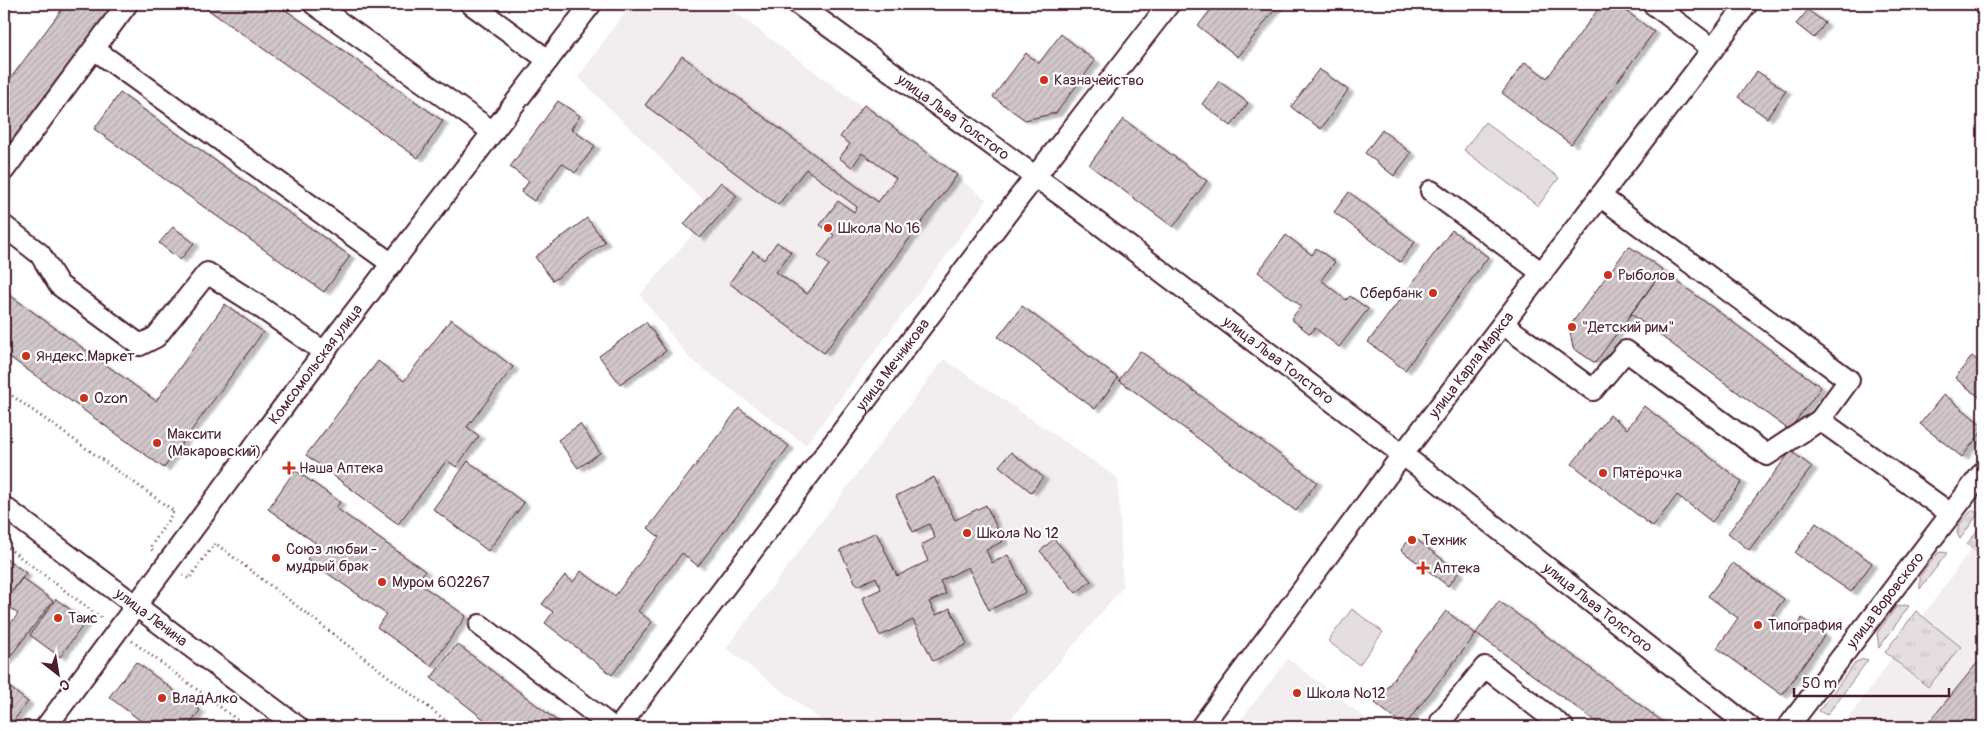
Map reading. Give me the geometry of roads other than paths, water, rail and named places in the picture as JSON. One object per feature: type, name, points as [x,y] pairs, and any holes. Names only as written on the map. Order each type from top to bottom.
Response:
[{"type":"street","points":[[4,170],[127,4]]},
{"type":"street","points":[[314,4],[493,132]]},
{"type":"street","points":[[471,4],[548,60]]},
{"type":"street","name":"Комсомольская улица","points":[[46,727],[324,352],[592,4]]},
{"type":"street","name":"улица Льва Толстого","points":[[798,4],[1036,176],[1402,454],[1750,727]]},
{"type":"street","name":"улица Мечникова","points":[[619,727],[1036,176],[1169,4]]},
{"type":"street","points":[[1653,4],[1712,49]]},
{"type":"street","name":"улица Карла Маркса","points":[[1201,727],[1402,454],[1747,4]]},
{"type":"street","points":[[94,49],[392,264]]},
{"type":"street","points":[[1431,191],[1542,273]]},
{"type":"street","points":[[1503,324],[1593,390],[1626,351],[1767,455],[1820,420],[1848,380],[1600,196]]},
{"type":"street","points":[[4,226],[40,254],[59,285],[140,345],[156,337],[207,273],[253,302],[324,352]]},
{"type":"street","points":[[1820,420],[1951,514]]},
{"type":"street","name":"улица Воровского","points":[[1788,727],[1983,472]]},
{"type":"street","name":"улица Ленина","points":[[4,507],[298,727]]},
{"type":"street","points":[[480,626],[612,727]]},
{"type":"street","points":[[1441,721],[1484,667],[1563,727]]},
{"type":"place","name":"Казначейство","points":[[1044,80]]},
{"type":"place","name":"Школа № 16","points":[[828,228]]},
{"type":"place","name":"Рыболов","points":[[1608,275]]},
{"type":"place","name":"Сбербанк","points":[[1433,293]]},
{"type":"place","name":"\"Детский рим\"","points":[[1572,327]]},
{"type":"place","name":"Яндекс.Маркет","points":[[26,356]]},
{"type":"place","name":"Ozon","points":[[84,398]]},
{"type":"place","name":"Максити (Макаровский)","points":[[157,443]]},
{"type":"place","name":"Наша Аптека","points":[[289,468]]},
{"type":"place","name":"Пятёрочка","points":[[1603,473]]},
{"type":"place","name":"Школа № 12","points":[[967,533]]},
{"type":"place","name":"Техник","points":[[1412,540]]},
{"type":"place","name":"Союз любви - мудрый брак","points":[[276,558]]},
{"type":"place","name":"Аптека","points":[[1423,568]]},
{"type":"place","name":"Муром 602267","points":[[382,582]]},
{"type":"place","name":"Таис","points":[[58,618]]},
{"type":"place","name":"Типография","points":[[1758,625]]},
{"type":"place","name":"Школа №12","points":[[1297,693]]},
{"type":"place","name":"ВладАлко","points":[[162,698]]}]
